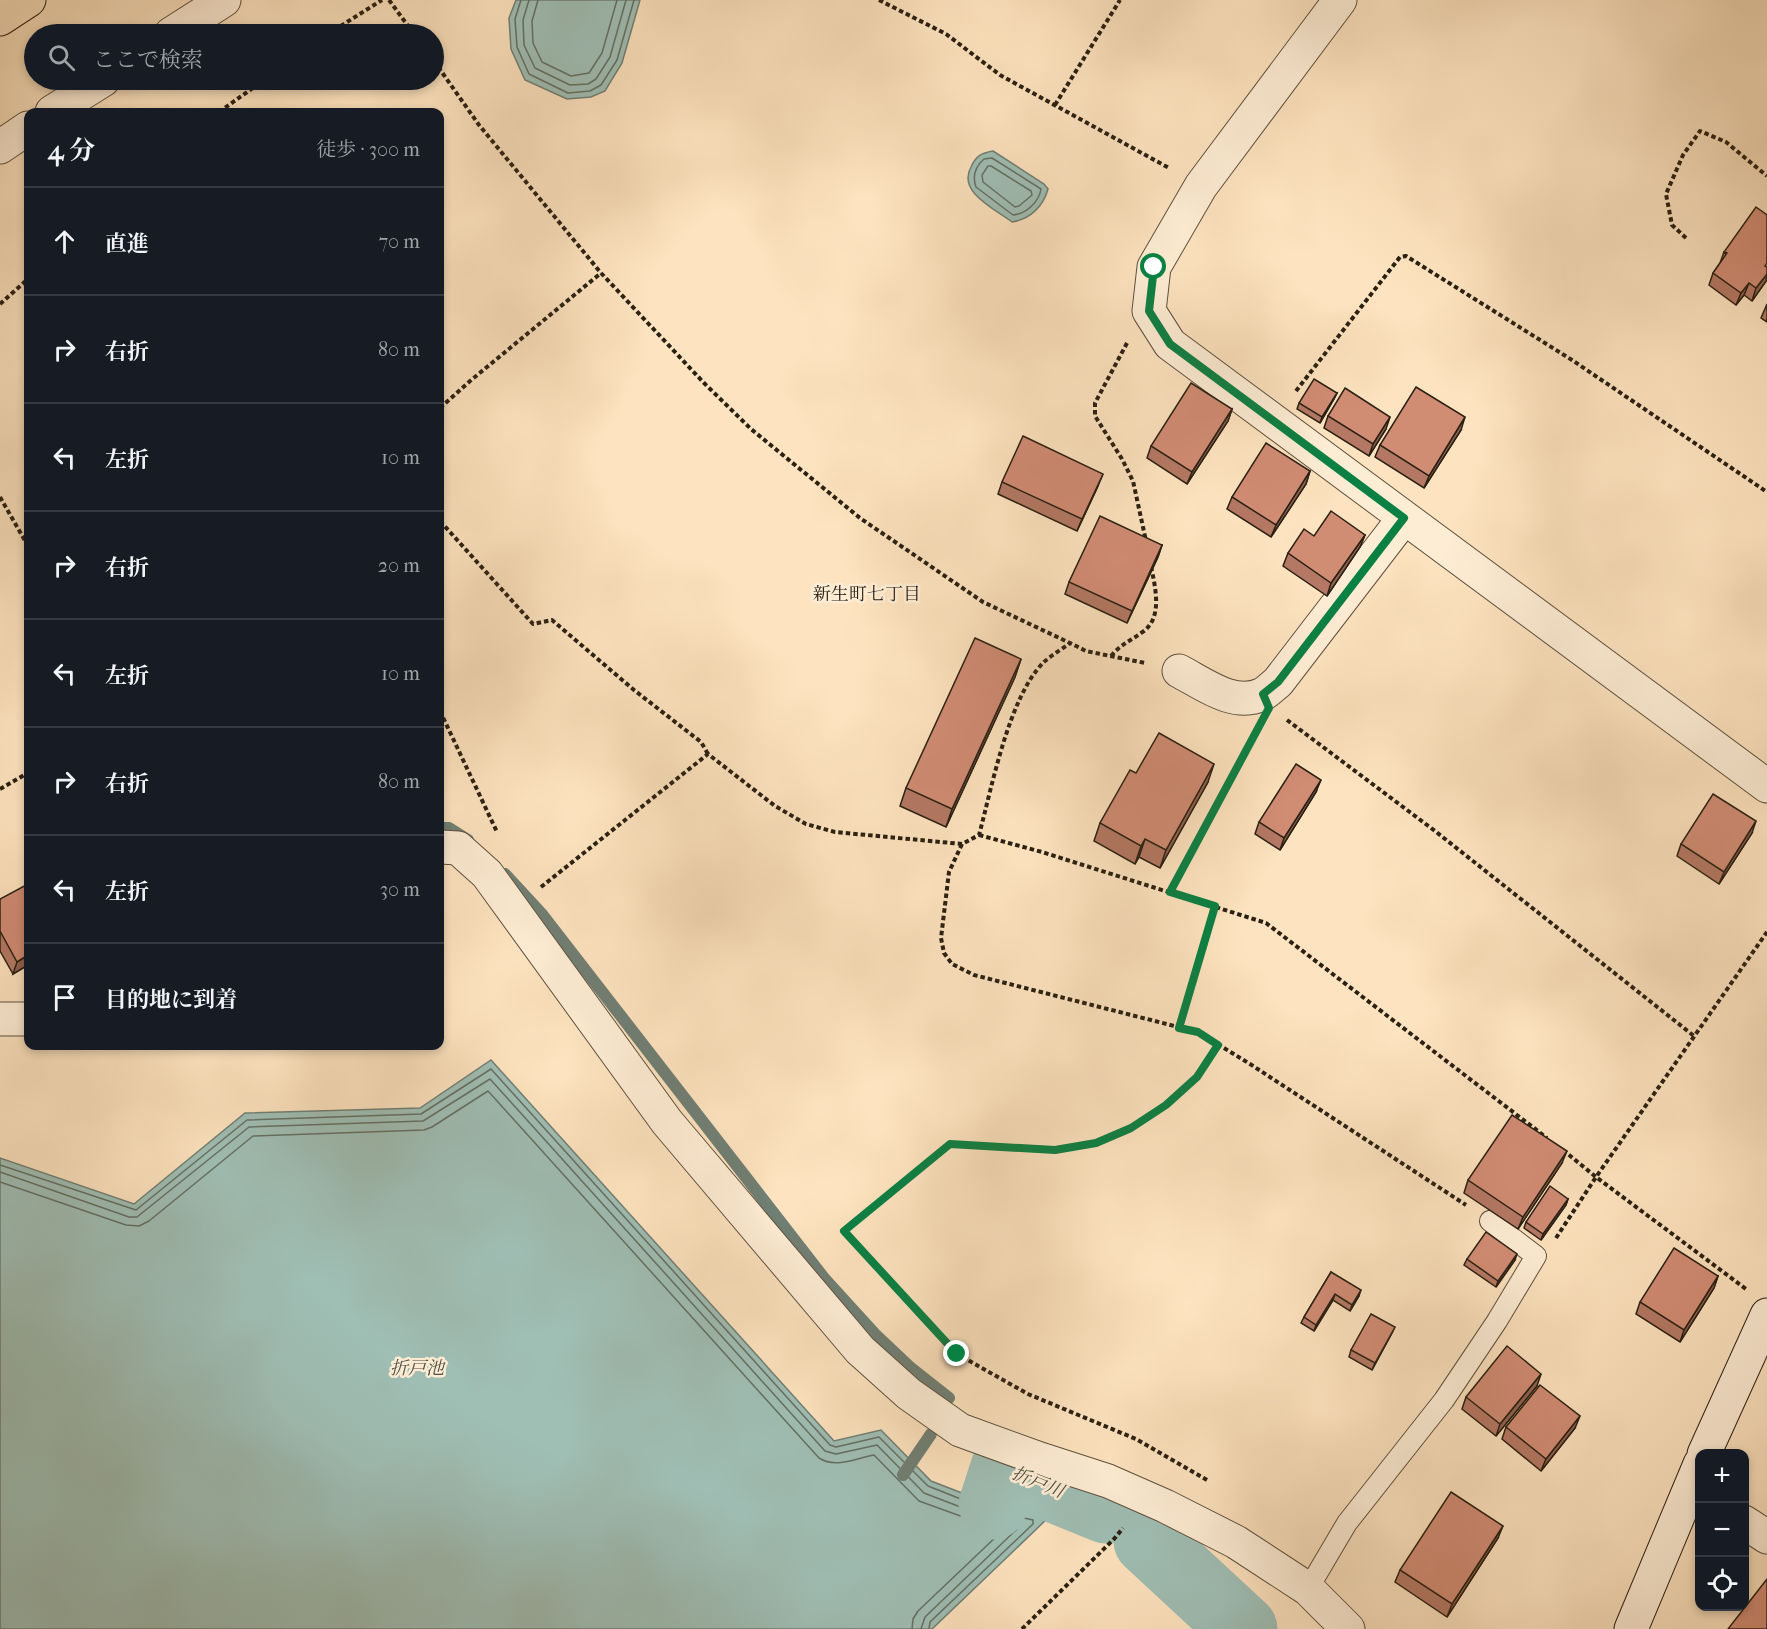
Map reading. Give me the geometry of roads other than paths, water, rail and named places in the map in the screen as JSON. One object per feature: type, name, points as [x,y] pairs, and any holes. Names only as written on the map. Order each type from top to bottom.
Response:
[{"type":"highway","points":[[0,19],[29,0]]},
{"type":"street","points":[[187,24],[224,0]]},
{"type":"street","points":[[1340,0],[1201,186],[1154,267],[1149,311],[1170,344],[1767,786]]},
{"type":"street","points":[[58,108],[87,90]]},
{"type":"street","points":[[0,147],[24,131]]},
{"type":"street","points":[[1179,671],[1231,698],[1266,701],[1278,682],[1404,518]]},
{"type":"street","points":[[444,847],[458,848],[487,874],[667,1122],[868,1358],[909,1394],[960,1430],[1040,1460],[1108,1481],[1166,1506],[1236,1542],[1308,1589],[1348,1629]]},
{"type":"street","points":[[0,1019],[24,1019]]},
{"type":"street","points":[[1706,1449],[1758,1303]]},
{"type":"street","points":[[1631,1629],[1695,1482]]},
{"type":"street","points":[[1749,1525],[1767,1537]]},
{"type":"lane","points":[[1308,1589],[1347,1523],[1444,1400],[1497,1321],[1536,1256],[1490,1221]]},
{"type":"water","points":[[516,0],[640,0],[622,63],[605,91],[591,97],[567,99],[525,80],[511,49],[509,18]]},
{"type":"water","points":[[993,151],[1044,184],[1048,189],[1039,207],[1025,218],[1012,222],[980,199],[969,184],[968,176],[975,160],[982,154]]},
{"type":"water","name":"折戸池","points":[[491,1060],[834,1441],[881,1430],[931,1481],[993,1505],[1049,1517],[932,1629],[0,1629],[0,1158],[134,1204],[245,1113],[420,1108]]},
{"type":"waterway","points":[[444,828],[449,828],[468,840]]},
{"type":"waterway","points":[[505,874],[541,913],[824,1278],[875,1334],[911,1368],[949,1398]]},
{"type":"waterway","points":[[903,1475],[931,1434]]},
{"type":"waterway","name":"折戸川","points":[[993,1505],[1005,1468],[1106,1509]]},
{"type":"waterway","name":"折戸川","points":[[1148,1541],[1243,1629]]},
{"type":"district","name":"新生町七丁目","points":[[867,594]]}]
